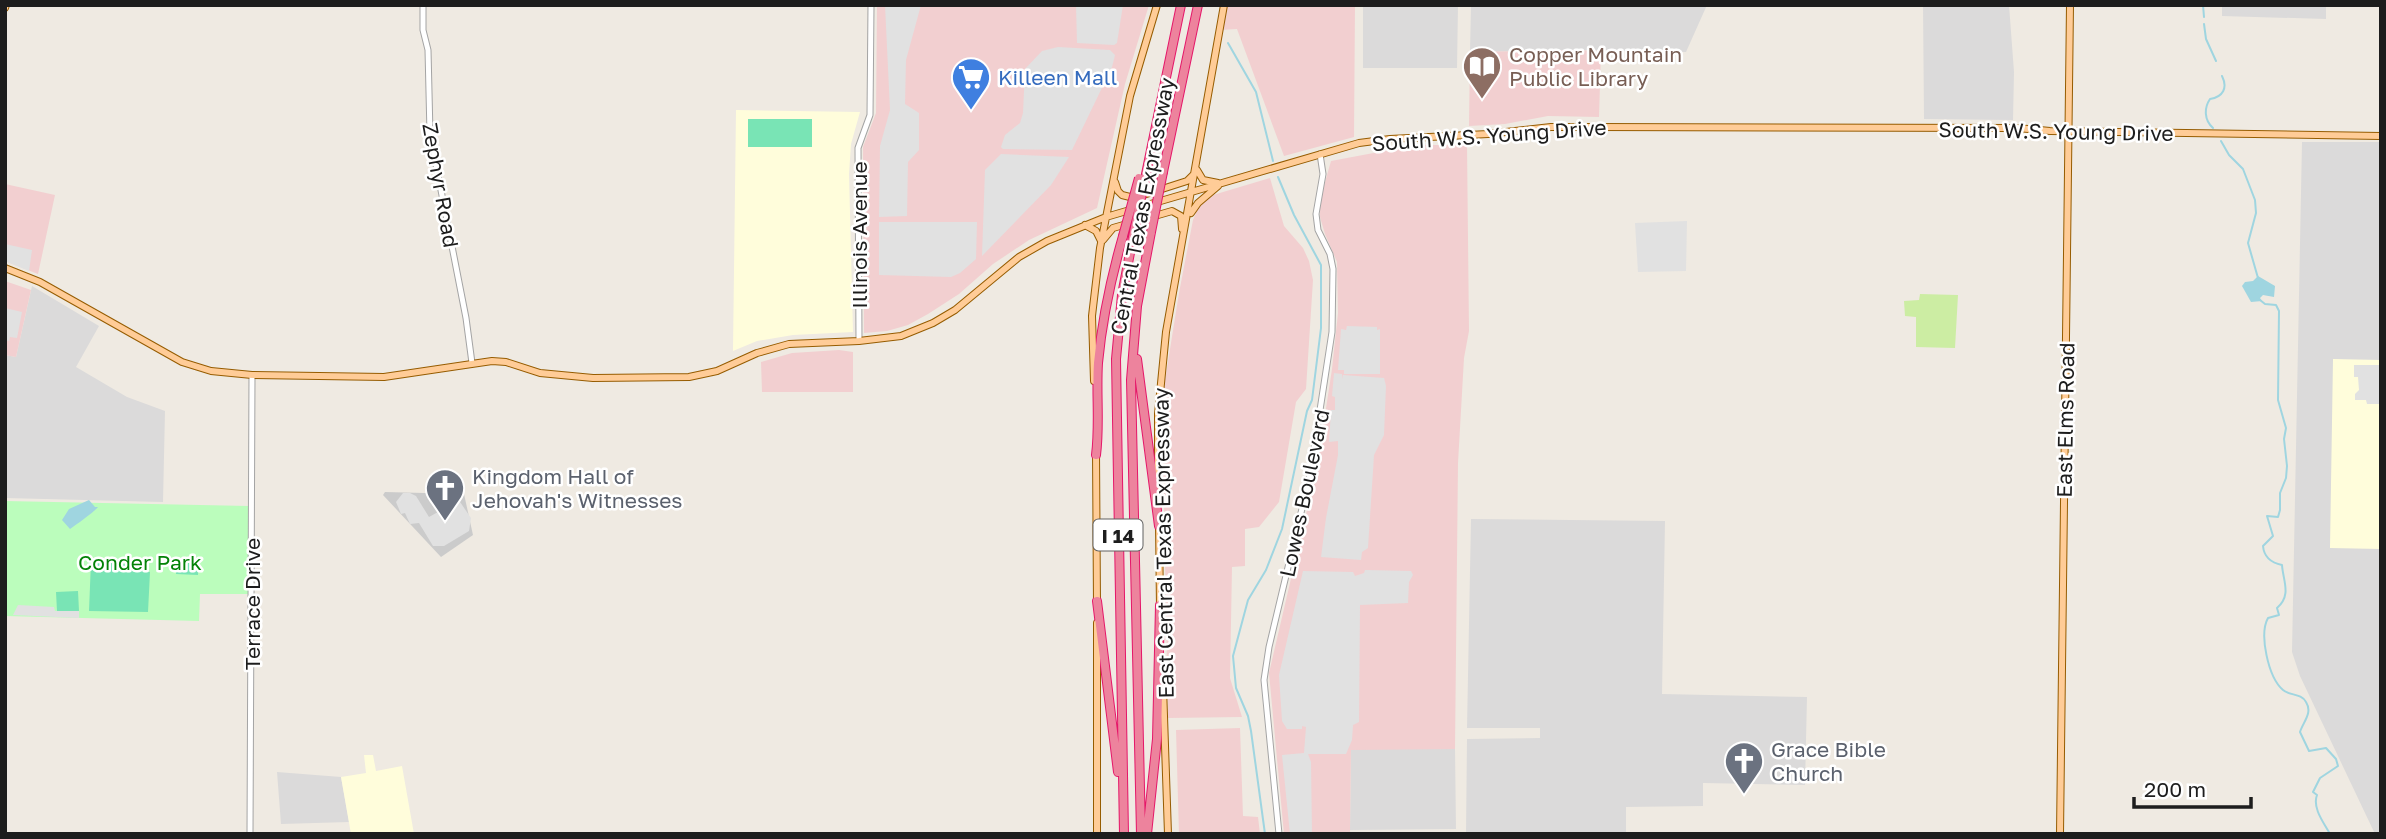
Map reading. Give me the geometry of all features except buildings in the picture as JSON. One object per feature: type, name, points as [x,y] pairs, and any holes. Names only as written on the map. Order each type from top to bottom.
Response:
[{"type":"highway","name":"Central Texas Expressway","points":[[1124,834],[1116,359],[1122,295],[1142,178],[1156,126],[1181,5]]},
{"type":"highway","name":"Central Texas Expressway","points":[[1141,834],[1131,380],[1137,306],[1198,5]]},
{"type":"highway","points":[[1096,455],[1101,335],[1110,285],[1142,178]]},
{"type":"highway","points":[[1137,306],[1139,389],[1159,526]]},
{"type":"highway","points":[[1097,601],[1124,804]]},
{"type":"highway","points":[[1147,834],[1157,739],[1160,605]]},
{"type":"main road","points":[[1097,834],[1096,455],[1092,316],[1101,242],[1130,96],[1157,5]]},
{"type":"main road","name":"East Central Texas Expressway","points":[[1168,834],[1157,435],[1160,380],[1166,332],[1193,192],[1224,5]]},
{"type":"main road","name":"East Elms Road","points":[[2060,834],[2070,5]]},
{"type":"main road","name":"South W.S. Young Drive","points":[[5,268],[40,282],[181,362],[211,371],[252,375],[384,377],[472,363],[506,362],[540,373],[593,378],[689,377],[717,371],[757,353],[789,344],[901,336],[933,323],[955,310],[1019,257],[1055,237],[1106,217],[1352,145],[1390,138],[1488,134],[1551,127],[2006,128],[2068,132],[2381,136]]},
{"type":"main road","points":[[1115,177],[1118,191],[1134,198],[1187,181],[1196,169],[1203,180],[1221,184]]},
{"type":"main road","points":[[1187,221],[1198,203],[1221,184]]},
{"type":"main road","points":[[1101,242],[1113,228],[1172,211],[1181,216],[1183,245]]},
{"type":"main road","points":[[1085,225],[1096,231],[1101,242]]},
{"type":"street","name":"Zephyr Road","points":[[423,5],[423,30],[428,50],[430,134],[466,318],[472,363]]},
{"type":"street","name":"Illinois Avenue","points":[[859,341],[858,148],[870,115],[871,5]]},
{"type":"street","name":"Lowes Boulevard","points":[[1279,834],[1264,680],[1269,647],[1305,505],[1328,370],[1334,269],[1318,230],[1316,214],[1324,174],[1320,154]]},
{"type":"street","name":"Terrace Drive","points":[[250,834],[252,375]]},
{"type":"shaded area","points":[[877,5],[1149,5],[1125,84],[1097,208],[1029,240],[993,264],[959,294],[908,325],[887,331],[864,333],[863,147],[876,113]]},
{"type":"shaded area","points":[[885,5],[921,5],[906,60],[905,104],[919,113],[919,150],[908,162],[907,216],[879,217],[880,146],[890,110]]},
{"type":"shaded area","points":[[1076,5],[1123,5],[1117,43],[1077,43]]},
{"type":"shaded area","points":[[1226,5],[1355,5],[1354,137],[1284,156],[1237,29],[1220,30]]},
{"type":"shaded area","points":[[1363,5],[1458,5],[1457,68],[1363,68]]},
{"type":"shaded area","points":[[1471,5],[1707,5],[1686,52],[1470,52]]},
{"type":"shaded area","points":[[1923,5],[2009,5],[2014,72],[2013,120],[1924,119]]},
{"type":"shaded area","points":[[2222,5],[2326,5],[2326,19],[2222,16]]},
{"type":"shaded area","points":[[1058,47],[1110,50],[1115,55],[1112,67],[1072,150],[1003,149],[1001,147],[1005,135],[1020,123],[1023,113],[1025,69],[1042,51]]},
{"type":"shaded area","points":[[1601,51],[1599,117],[1548,116],[1505,124],[1469,126],[1470,52]]},
{"type":"shaded area","points":[[736,110],[860,112],[851,144],[849,174],[853,332],[793,335],[757,341],[733,351]]},
{"type":"shaded area","points":[[2302,142],[2381,142],[2381,834],[2375,834],[2300,676],[2292,652]]},
{"type":"shaded area","points":[[1416,145],[1467,145],[1469,331],[1464,358],[1458,463],[1455,749],[1351,750],[1350,834],[1284,834],[1269,673],[1317,467],[1338,313],[1337,262],[1320,217],[1320,200],[1331,161]]},
{"type":"shaded area","points":[[1001,154],[1069,157],[1051,185],[982,256],[985,170]]},
{"type":"shaded area","points":[[1270,178],[1284,226],[1303,248],[1313,280],[1306,389],[1296,402],[1279,502],[1259,527],[1245,529],[1245,566],[1232,567],[1230,678],[1242,717],[1168,718],[1162,399],[1179,293],[1193,220],[1198,208],[1213,195]]},
{"type":"shaded area","points":[[5,184],[55,195],[38,274],[5,261]]},
{"type":"shaded area","points":[[1687,221],[1686,271],[1638,272],[1635,223]]},
{"type":"shaded area","points":[[879,222],[977,222],[976,259],[951,277],[879,275]]},
{"type":"shaded area","points":[[5,244],[32,250],[29,271],[5,261]]},
{"type":"shaded area","points":[[5,281],[31,290],[16,357],[5,355]]},
{"type":"shaded area","points":[[32,286],[99,326],[76,367],[127,397],[165,411],[163,502],[5,498],[5,355],[16,357]]},
{"type":"shaded area","points":[[5,308],[22,312],[17,338],[10,337],[9,341],[5,340]]},
{"type":"shaded area","points":[[1347,326],[1380,329],[1380,374],[1344,374],[1344,370],[1338,370],[1341,329],[1346,330]]},
{"type":"shaded area","points":[[839,350],[853,352],[853,392],[762,392],[761,362],[792,353]]},
{"type":"shaded area","points":[[2333,359],[2381,360],[2381,549],[2330,548]]},
{"type":"shaded area","points":[[2354,365],[2381,365],[2381,404],[2367,404],[2366,400],[2355,400],[2355,394],[2359,390],[2358,377],[2354,377]]},
{"type":"shaded area","points":[[1334,373],[1342,374],[1342,379],[1343,375],[1384,378],[1386,386],[1384,435],[1374,455],[1368,548],[1362,552],[1361,560],[1321,557],[1338,455],[1338,441],[1329,442],[1331,410],[1335,410],[1335,397],[1332,396]]},
{"type":"shaded area","points":[[385,492],[464,494],[473,535],[441,557],[383,495]]},
{"type":"shaded area","points":[[403,493],[416,496],[429,517],[447,507],[442,503],[446,493],[458,499],[471,518],[469,531],[444,546],[433,546],[419,523],[410,524],[405,513],[401,514],[396,502]]},
{"type":"shaded area","points":[[1471,519],[1665,521],[1662,694],[1807,697],[1805,785],[1703,783],[1703,806],[1626,807],[1626,834],[1466,834],[1467,739],[1540,738],[1540,728],[1467,728]]},
{"type":"shaded area","points":[[1365,570],[1411,571],[1413,575],[1409,582],[1408,603],[1360,605],[1359,722],[1353,725],[1352,740],[1346,754],[1308,754],[1311,762],[1312,834],[1290,834],[1282,755],[1304,753],[1306,727],[1287,729],[1282,721],[1279,675],[1303,571],[1353,572],[1355,576]]},
{"type":"shaded area","points":[[18,605],[54,607],[55,611],[79,611],[79,618],[13,615]]},
{"type":"shaded area","points":[[1240,728],[1243,816],[1258,817],[1260,834],[1179,834],[1176,730]]},
{"type":"shaded area","points":[[1351,749],[1455,749],[1456,829],[1350,830]]},
{"type":"shaded area","points":[[364,755],[373,755],[376,771],[402,766],[414,834],[351,834],[341,777],[366,773]]},
{"type":"shaded area","points":[[277,772],[341,777],[349,822],[281,824]]},
{"type":"green space","points":[[748,119],[812,119],[812,147],[748,147]]},
{"type":"green space","points":[[1920,294],[1958,295],[1955,348],[1916,347],[1916,317],[1905,316],[1904,301],[1919,300]]},
{"type":"green space","name":"Conder Park","points":[[5,501],[249,506],[249,594],[200,594],[199,621],[5,616]]},
{"type":"green space","points":[[177,558],[199,559],[198,575],[176,574]]},
{"type":"green space","points":[[91,561],[114,561],[150,572],[148,612],[89,611]]},
{"type":"green space","points":[[78,591],[79,611],[57,611],[56,592]]},
{"type":"water","points":[[2258,276],[2275,286],[2274,297],[2263,295],[2260,298],[2262,301],[2251,302],[2242,286]]},
{"type":"water","points":[[89,500],[98,507],[70,529],[62,520],[69,509]]},
{"type":"waterway","points":[[2203,5],[2204,17]]},
{"type":"waterway","points":[[2204,24],[2206,39],[2216,61]]},
{"type":"waterway","points":[[1228,43],[1256,92],[1273,161]]},
{"type":"waterway","points":[[2213,128],[2208,121],[2206,110],[2210,99],[2223,91],[2222,76]]},
{"type":"waterway","points":[[2221,141],[2229,155],[2243,169],[2255,200],[2256,213],[2248,243],[2258,278]]},
{"type":"waterway","points":[[1265,834],[1251,731],[1248,716],[1236,688],[1233,656],[1248,600],[1266,570],[1282,529],[1307,411],[1312,400],[1321,328],[1321,265],[1294,215],[1278,177]]},
{"type":"waterway","points":[[2260,300],[2265,304],[2276,305],[2279,311],[2278,400],[2286,428],[2284,439],[2287,466],[2280,493],[2278,517],[2267,516],[2273,536],[2263,546],[2269,559],[2282,565],[2286,588],[2282,603],[2277,608],[2279,615],[2268,618],[2265,625],[2266,655],[2278,684],[2286,692],[2301,697],[2308,706],[2308,714],[2300,732],[2309,751],[2326,748],[2336,759],[2338,766],[2320,778],[2313,792],[2317,795],[2319,815],[2330,834]]},
{"type":"place","name":"Copper Mountain Public Library","points":[[1482,100]]},
{"type":"place","name":"Killeen Mall","points":[[971,111]]},
{"type":"place","name":"Kingdom Hall of Jehovah's Witnesses","points":[[445,522]]},
{"type":"place","name":"Grace Bible Church","points":[[1744,795]]}]
